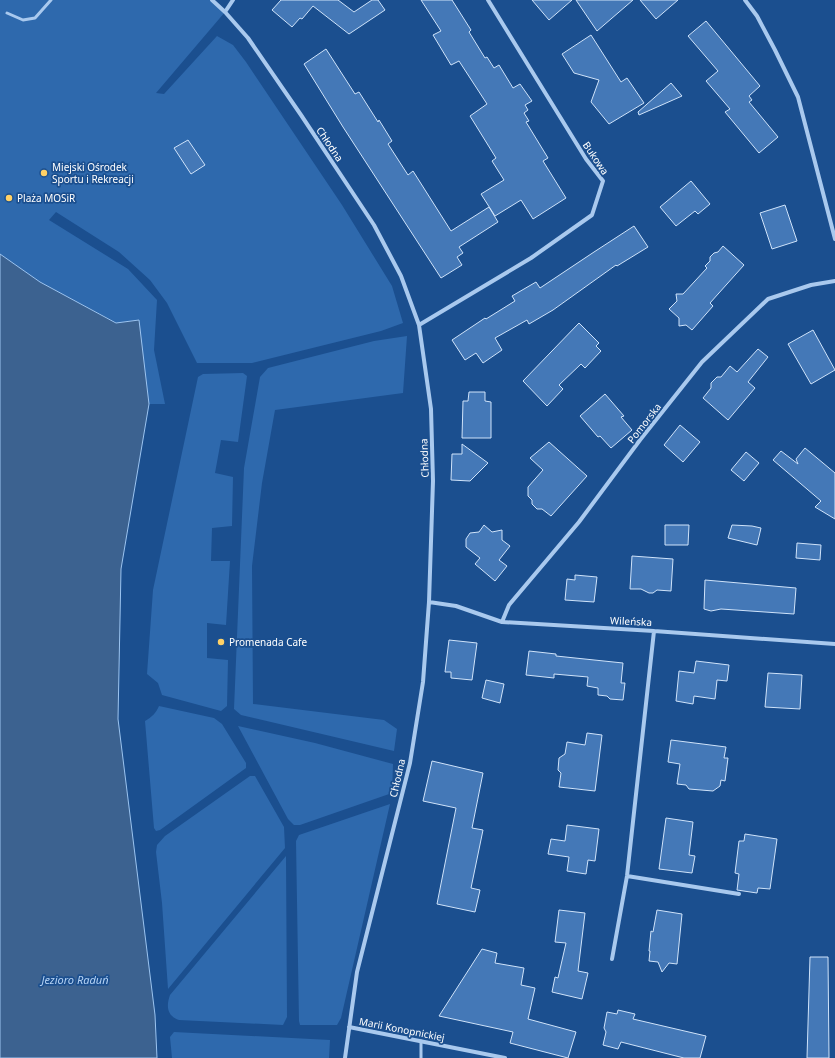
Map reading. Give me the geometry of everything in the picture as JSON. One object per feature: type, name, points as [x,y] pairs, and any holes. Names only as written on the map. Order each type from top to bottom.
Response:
[{"type":"street","name":"Chłodna","points":[[212,0],[248,38],[374,225],[401,276],[419,325],[431,417],[433,481],[429,602],[423,682],[410,763],[357,972]]},
{"type":"street","points":[[225,12],[234,0]]},
{"type":"street","name":"Bukowa","points":[[419,325],[531,258],[592,215],[603,181],[586,159],[488,0]]},
{"type":"street","points":[[745,0],[757,16],[776,50],[798,96],[835,238]]},
{"type":"street","name":"Pomorska","points":[[502,622],[509,605],[579,522],[640,440],[702,362],[768,299],[811,285],[835,281]]},
{"type":"street","name":"Wileńska","points":[[429,602],[456,606],[502,622],[835,644]]},
{"type":"street","points":[[612,959],[627,876],[654,631]]},
{"type":"street","points":[[627,876],[739,894]]},
{"type":"street","name":"Marii Konopnickiej","points":[[357,972],[349,1027],[505,1058]]},
{"type":"street","points":[[345,1058],[349,1027]]},
{"type":"lane","points":[[7,13],[23,20],[35,18],[51,0]]},
{"type":"lane","points":[[421,1041],[421,1058]]},
{"type":"shaded area","points":[[0,0],[212,0],[225,12],[156,93],[164,94],[217,36],[233,45],[342,205],[392,286],[403,323],[381,331],[252,363],[197,363],[167,303],[150,280],[119,252],[56,212],[49,220],[128,269],[157,300],[154,350],[165,404],[149,404],[138,320],[117,323],[40,282],[0,254]]},
{"type":"shaded area","points":[[407,336],[403,393],[275,410],[262,483],[252,566],[253,704],[384,720],[397,729],[394,751],[241,715],[234,709],[244,468],[260,377],[268,368],[374,341]]},
{"type":"shaded area","points":[[243,373],[247,376],[238,442],[221,440],[215,473],[233,477],[232,526],[212,528],[211,561],[230,561],[226,625],[207,623],[207,658],[228,660],[227,706],[221,711],[162,695],[158,683],[147,674],[153,590],[198,377],[203,374]]},
{"type":"shaded area","points":[[159,706],[214,718],[222,724],[246,763],[246,768],[160,830],[156,831],[154,828],[145,721],[154,715]]},
{"type":"shaded area","points":[[238,726],[315,743],[393,764],[392,793],[300,825],[294,825],[288,819]]},
{"type":"shaded area","points":[[250,776],[255,776],[284,827],[285,848],[168,989],[162,903],[156,852],[157,845],[165,836]]},
{"type":"shaded area","points":[[390,804],[341,1018],[337,1025],[300,1025],[296,841],[299,835]]},
{"type":"shaded area","points":[[286,856],[287,1017],[283,1025],[179,1020],[172,1016],[168,1010],[170,995]]},
{"type":"shaded area","points":[[174,1032],[330,1040],[329,1058],[172,1058],[170,1037]]},
{"type":"water","name":"Jezioro Raduń","points":[[0,254],[40,282],[116,323],[139,320],[149,404],[121,569],[118,719],[155,1015],[157,1058],[0,1058]]},
{"type":"building","points":[[281,0],[338,0],[354,12],[372,0],[378,0],[385,10],[349,34],[313,6],[302,19],[300,18],[292,27],[272,10]]},
{"type":"building","points":[[421,0],[452,0],[471,30],[469,32],[485,58],[487,57],[494,68],[499,65],[513,88],[520,84],[532,101],[525,105],[528,110],[524,113],[529,121],[526,122],[548,158],[543,161],[566,198],[533,219],[521,200],[495,216],[481,194],[504,180],[492,161],[496,158],[470,116],[487,104],[459,61],[451,65],[433,35],[441,31]]},
{"type":"building","points":[[532,0],[572,0],[549,20]]},
{"type":"building","points":[[576,0],[633,0],[597,31]]},
{"type":"building","points":[[640,0],[678,0],[656,19]]},
{"type":"building","points":[[706,21],[760,86],[749,96],[752,100],[749,102],[778,137],[759,153],[725,112],[730,109],[706,81],[718,71],[688,36]]},
{"type":"building","points":[[591,35],[621,82],[627,78],[644,103],[609,124],[591,102],[599,80],[574,73],[562,54]]},
{"type":"building","points":[[326,49],[355,94],[359,92],[378,122],[379,120],[392,141],[388,144],[408,175],[413,171],[451,231],[489,207],[498,222],[459,247],[463,253],[457,257],[462,265],[441,278],[304,64]]},
{"type":"building","points":[[671,83],[682,96],[639,115],[638,112]]},
{"type":"building","points":[[188,140],[205,165],[191,174],[174,148]]},
{"type":"building","points":[[691,181],[710,204],[698,214],[695,211],[676,226],[660,207]]},
{"type":"building","points":[[785,205],[797,241],[772,249],[760,213]]},
{"type":"building","points":[[634,226],[648,247],[617,266],[616,265],[553,310],[529,324],[527,320],[495,338],[502,350],[483,363],[476,353],[465,360],[452,340],[485,318],[486,319],[515,301],[512,296],[536,282],[540,288]]},
{"type":"building","points":[[723,246],[744,265],[710,303],[713,306],[692,330],[686,325],[679,326],[679,318],[669,309],[677,301],[676,294],[683,294],[707,268],[705,266],[710,261],[710,257],[714,253],[718,252]]},
{"type":"building","points":[[579,323],[599,343],[596,346],[601,351],[585,368],[581,364],[559,385],[563,389],[547,406],[523,381]]},
{"type":"building","points":[[813,330],[835,370],[811,384],[788,344]]},
{"type":"building","points":[[758,349],[768,357],[748,382],[755,388],[728,420],[703,398],[711,388],[711,383],[717,377],[721,377],[730,366],[737,372]]},
{"type":"building","points":[[469,392],[485,392],[485,401],[491,402],[491,438],[462,438],[463,401],[468,401]]},
{"type":"building","points":[[605,394],[624,416],[621,417],[632,430],[611,448],[600,436],[598,437],[580,416]]},
{"type":"building","points":[[680,425],[700,442],[683,462],[664,445]]},
{"type":"building","points":[[549,442],[587,476],[551,516],[542,509],[537,509],[532,504],[532,500],[528,496],[528,487],[543,470],[530,458]]},
{"type":"building","points":[[462,444],[488,463],[470,481],[451,480],[452,454],[462,454]]},
{"type":"building","points":[[805,448],[835,473],[835,519],[815,507],[821,501],[773,460],[781,451],[798,464],[796,459]]},
{"type":"building","points":[[746,452],[759,463],[744,481],[731,470]]},
{"type":"building","points":[[484,525],[492,532],[502,530],[502,540],[510,546],[499,560],[507,566],[495,581],[475,564],[480,558],[466,547],[466,539],[470,533],[479,532]]},
{"type":"building","points":[[665,525],[689,525],[688,545],[665,545]]},
{"type":"building","points":[[732,525],[761,528],[757,545],[728,538]]},
{"type":"building","points":[[797,543],[821,545],[820,560],[796,558]]},
{"type":"building","points":[[632,556],[673,559],[671,591],[657,590],[653,593],[649,593],[641,589],[630,589]]},
{"type":"building","points":[[575,575],[597,577],[594,602],[565,600],[567,579],[575,580]]},
{"type":"building","points":[[705,580],[796,588],[794,614],[721,609],[711,611],[704,609]]},
{"type":"building","points":[[449,640],[477,643],[472,680],[451,678],[451,672],[445,672]]},
{"type":"building","points":[[529,651],[556,654],[556,656],[623,663],[621,683],[625,683],[623,700],[610,699],[607,696],[598,695],[598,688],[587,686],[588,677],[554,674],[554,678],[526,675]]},
{"type":"building","points":[[696,661],[729,665],[727,681],[717,680],[715,699],[694,696],[693,704],[676,701],[679,671],[694,673]]},
{"type":"building","points":[[768,673],[802,675],[800,709],[765,707]]},
{"type":"building","points":[[486,680],[504,684],[500,703],[482,698]]},
{"type":"building","points":[[587,733],[602,735],[595,791],[559,787],[561,773],[558,770],[559,758],[565,754],[567,742],[585,745]]},
{"type":"building","points":[[671,740],[726,747],[724,758],[728,758],[725,781],[721,780],[720,786],[713,791],[689,789],[686,785],[677,784],[680,764],[668,762]]},
{"type":"building","points":[[432,761],[483,773],[472,828],[483,830],[471,888],[480,890],[475,912],[437,904],[456,808],[423,801]]},
{"type":"building","points":[[666,818],[693,822],[689,855],[695,856],[692,873],[659,869]]},
{"type":"building","points":[[567,825],[599,829],[595,861],[588,860],[586,874],[567,871],[569,857],[548,854],[551,839],[565,841]]},
{"type":"building","points":[[745,834],[777,839],[770,889],[758,888],[757,893],[737,890],[739,874],[735,873],[739,841],[744,841]]},
{"type":"building","points":[[559,910],[585,913],[578,971],[588,973],[582,999],[552,992],[555,977],[558,978],[566,943],[555,942]]},
{"type":"building","points":[[657,910],[682,914],[677,964],[669,963],[662,972],[658,962],[649,961],[651,931],[653,932]]},
{"type":"building","points":[[482,949],[497,953],[495,963],[524,968],[521,985],[535,988],[528,1019],[576,1032],[568,1058],[510,1043],[513,1032],[439,1016]]},
{"type":"building","points":[[810,957],[828,957],[829,1058],[807,1058]]},
{"type":"building","points":[[618,1010],[635,1014],[633,1019],[706,1036],[700,1058],[684,1058],[621,1042],[618,1049],[603,1045],[606,1032],[604,1028],[607,1012],[617,1014]]},
{"type":"place","name":"Miejski Ośrodek Sportu i Rekreacji","points":[[44,173]]},
{"type":"place","name":"Plaża MOSiR","points":[[9,198]]},
{"type":"place","name":"Promenada Cafe","points":[[221,642]]}]
